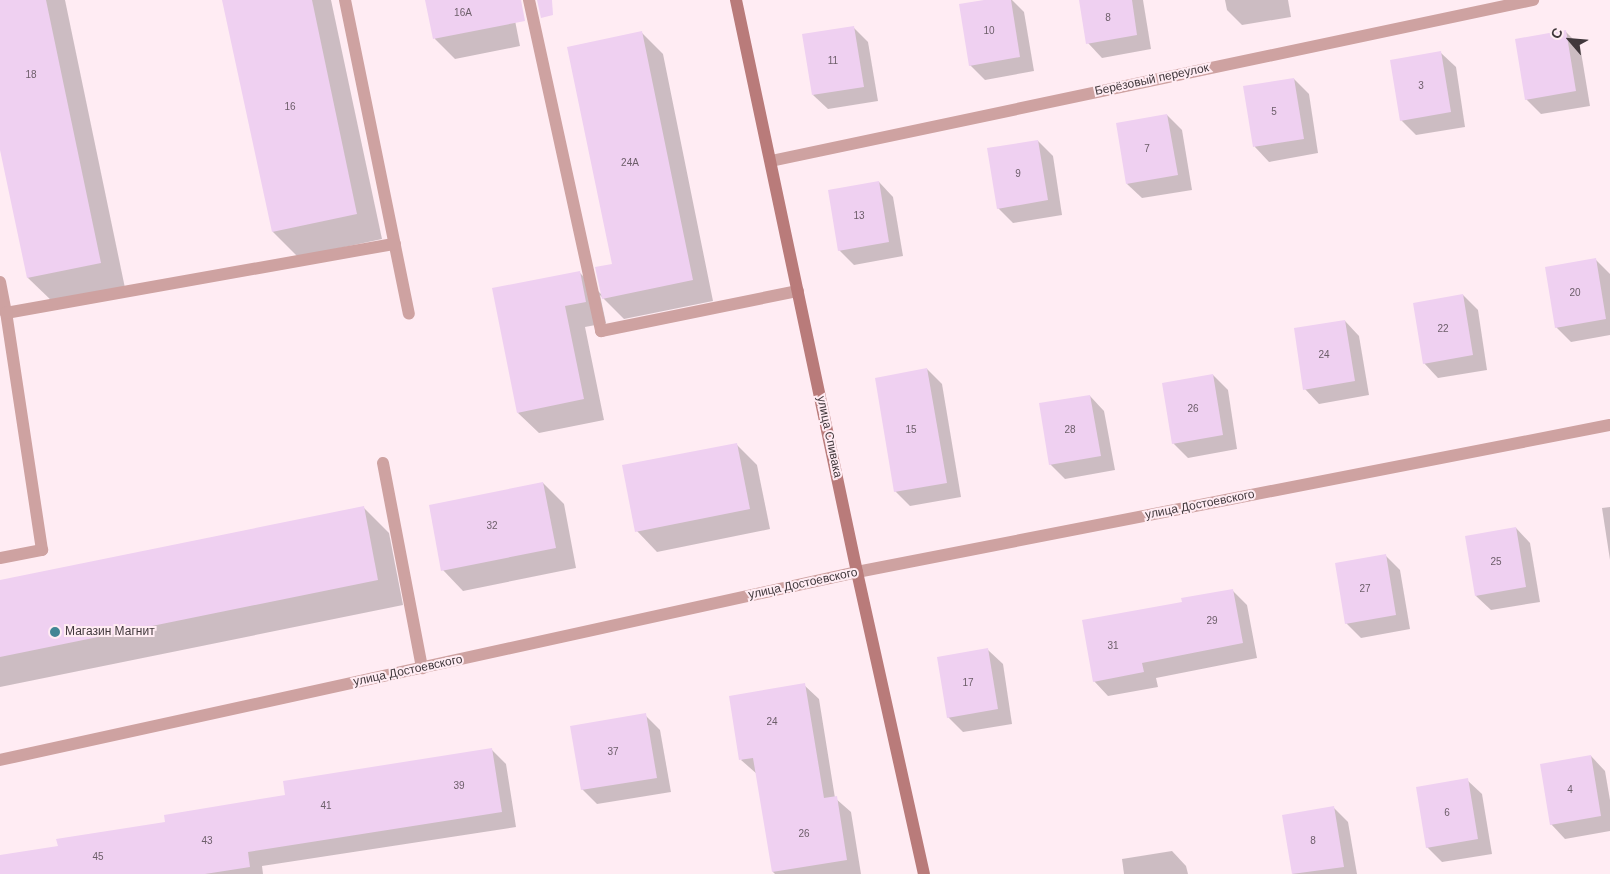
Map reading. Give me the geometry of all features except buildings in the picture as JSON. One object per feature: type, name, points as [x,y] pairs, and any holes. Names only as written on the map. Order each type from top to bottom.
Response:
[{"type":"street","points":[[345,0],[409,314]]},
{"type":"street","points":[[529,0],[601,331],[798,291]]},
{"type":"street","name":"улица Спивака","points":[[736,0],[857,572],[924,874]]},
{"type":"street","name":"Берёзовый переулок","points":[[771,160],[1533,0]]},
{"type":"street","points":[[6,313],[395,244]]},
{"type":"street","points":[[0,282],[42,550],[0,558]]},
{"type":"street","name":"улица Достоевского","points":[[0,760],[857,572],[1610,425]]},
{"type":"street","points":[[383,463],[422,668]]},
{"type":"place","name":"Магазин Магнит","points":[[55,632]]}]
